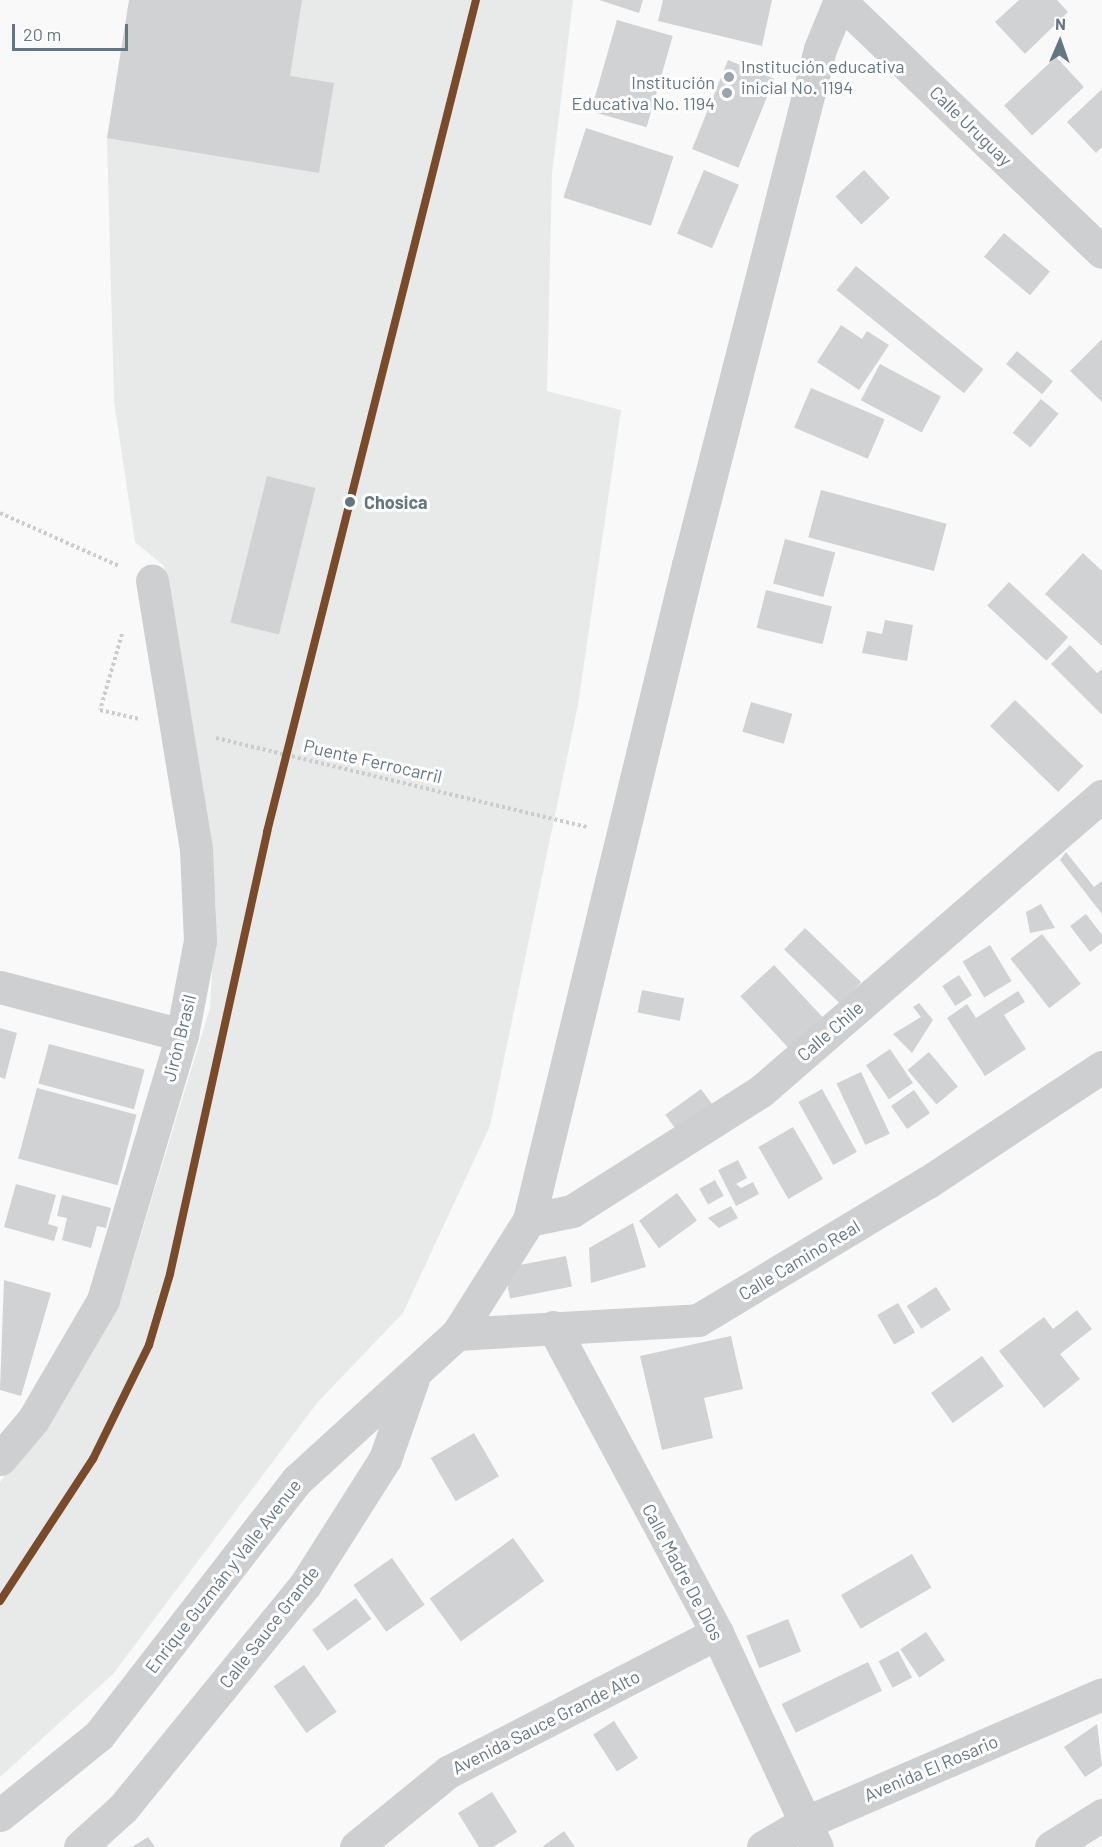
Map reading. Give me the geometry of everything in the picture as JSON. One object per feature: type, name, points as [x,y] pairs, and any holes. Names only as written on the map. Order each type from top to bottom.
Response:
[{"type":"street","name":"Calle Uruguay","points":[[840,0],[1102,252]]},
{"type":"street","name":"Enrique Guzmán y Valle Avenue","points":[[0,1815],[99,1735],[297,1480],[414,1377],[457,1334],[529,1220],[699,519],[820,49],[840,0]]},
{"type":"street","name":"Jirón Brasil","points":[[0,1459],[33,1420],[104,1300],[182,1035],[200,941],[196,849],[152,580]]},
{"type":"street","name":"Calle Chile","points":[[529,1220],[572,1211],[761,1091],[1102,796]]},
{"type":"street","points":[[0,987],[182,1035]]},
{"type":"street","name":"Calle Camino Real","points":[[457,1334],[698,1320],[928,1182],[1102,1067]]},
{"type":"street","name":"Calle Madre De Dios","points":[[553,1327],[717,1633],[809,1835]]},
{"type":"street","name":"Calle Sauce Grande","points":[[80,1847],[123,1808],[305,1584],[385,1459],[414,1377]]},
{"type":"street","name":"Avenida Sauce Grande Alto","points":[[356,1847],[448,1772],[717,1633]]},
{"type":"street","name":"Avenida El Rosario","points":[[763,1847],[809,1835],[1102,1694]]},
{"type":"street","points":[[1051,1847],[1102,1815]]},
{"type":"path","points":[[0,513],[152,580],[121,637],[100,710],[146,721]]},
{"type":"path","name":"Puente Ferrocarril","points":[[203,735],[570,822]]},
{"type":"shaded area","points":[[130,0],[573,0],[552,174],[547,391],[621,410],[578,705],[490,1126],[403,1313],[317,1403],[113,1674],[0,1777],[0,1482],[59,1403],[120,1303],[210,1008],[216,903],[164,566],[135,542],[114,401],[107,138]]},
{"type":"building","points":[[129,0],[302,0],[290,76],[334,83],[319,173],[107,138]]},
{"type":"building","points":[[599,0],[643,0],[639,13]]},
{"type":"building","points":[[663,0],[772,0],[762,46],[658,21]]},
{"type":"building","points":[[1019,0],[1057,0],[1068,12],[1025,54],[995,22]]},
{"type":"building","points":[[617,20],[673,36],[647,127],[591,111]]},
{"type":"building","points":[[1056,57],[1084,87],[1032,135],[1004,105]]},
{"type":"building","points":[[728,60],[774,79],[738,168],[692,149]]},
{"type":"building","points":[[1102,89],[1102,147],[1096,153],[1067,122]]},
{"type":"building","points":[[586,128],[673,156],[651,226],[563,197]]},
{"type":"building","points":[[704,170],[739,185],[712,248],[677,234]]},
{"type":"building","points":[[864,170],[890,198],[861,224],[835,197]]},
{"type":"building","points":[[1004,233],[1050,272],[1030,295],[984,257]]},
{"type":"building","points":[[856,266],[983,369],[964,393],[836,290]]},
{"type":"building","points":[[841,325],[862,339],[867,331],[889,345],[859,390],[817,362]]},
{"type":"building","points":[[1102,339],[1102,402],[1070,371]]},
{"type":"building","points":[[1017,351],[1053,381],[1042,394],[1006,364]]},
{"type":"building","points":[[880,364],[941,396],[922,433],[861,400]]},
{"type":"building","points":[[811,388],[885,419],[868,459],[794,428]]},
{"type":"building","points":[[1041,399],[1059,414],[1030,447],[1013,433]]},
{"type":"building","points":[[267,476],[316,488],[279,635],[230,623]]},
{"type":"building","points":[[821,490],[947,524],[934,571],[808,537]]},
{"type":"building","points":[[785,539],[835,552],[823,597],[773,583]]},
{"type":"building","points":[[1083,553],[1102,571],[1102,646],[1045,594]]},
{"type":"building","points":[[1009,582],[1068,637],[1046,661],[987,605]]},
{"type":"building","points":[[766,590],[832,606],[823,644],[757,628]]},
{"type":"building","points":[[885,620],[913,625],[907,661],[862,653],[867,631],[882,634]]},
{"type":"building","points":[[1070,645],[1097,673],[1102,669],[1102,715],[1051,664]]},
{"type":"building","points":[[1015,700],[1083,766],[1058,792],[990,726]]},
{"type":"building","points":[[751,702],[792,714],[784,744],[742,732]]},
{"type":"building","points":[[1066,852],[1094,887],[1102,881],[1102,914],[1060,860]]},
{"type":"building","points":[[1041,904],[1055,928],[1030,933],[1026,912]]},
{"type":"building","points":[[1086,914],[1102,935],[1102,943],[1090,952],[1070,926]]},
{"type":"building","points":[[805,928],[861,982],[840,1004],[784,950]]},
{"type":"building","points":[[1042,934],[1081,984],[1049,1008],[1010,959]]},
{"type":"building","points":[[990,945],[1012,981],[984,997],[963,961]]},
{"type":"building","points":[[774,965],[822,1017],[789,1048],[740,996]]},
{"type":"building","points":[[959,975],[972,995],[955,1006],[942,986]]},
{"type":"building","points":[[642,990],[684,998],[680,1021],[638,1013]]},
{"type":"building","points":[[1018,991],[1025,1002],[1004,1015],[1026,1049],[985,1076],[947,1018],[967,1004],[976,1018]]},
{"type":"building","points":[[919,1003],[933,1020],[912,1053],[893,1034],[921,1017],[913,1007]]},
{"type":"building","points":[[0,1028],[17,1033],[5,1079],[0,1077]]},
{"type":"building","points":[[49,1044],[145,1070],[134,1109],[38,1084]]},
{"type":"building","points":[[890,1049],[913,1083],[889,1099],[866,1065]]},
{"type":"building","points":[[929,1052],[958,1086],[936,1104],[908,1070]]},
{"type":"building","points":[[861,1072],[890,1134],[865,1145],[837,1083]]},
{"type":"building","points":[[37,1088],[136,1115],[118,1185],[18,1159]]},
{"type":"building","points":[[701,1089],[716,1110],[681,1136],[665,1115]]},
{"type":"building","points":[[822,1089],[857,1152],[833,1165],[798,1102]]},
{"type":"building","points":[[914,1090],[930,1113],[907,1129],[891,1106]]},
{"type":"building","points":[[793,1127],[823,1179],[788,1199],[758,1147]]},
{"type":"building","points":[[738,1160],[747,1178],[736,1184],[741,1188],[753,1182],[759,1194],[736,1206],[718,1170]]},
{"type":"building","points":[[715,1180],[724,1196],[708,1204],[699,1189]]},
{"type":"building","points":[[16,1184],[56,1195],[48,1224],[58,1227],[54,1241],[4,1227]]},
{"type":"building","points":[[677,1193],[697,1221],[659,1248],[639,1221]]},
{"type":"building","points":[[62,1195],[111,1208],[106,1228],[97,1226],[91,1248],[62,1240],[67,1218],[57,1216]]},
{"type":"building","points":[[731,1206],[738,1218],[719,1228],[708,1218]]},
{"type":"building","points":[[633,1223],[646,1267],[591,1283],[589,1248]]},
{"type":"building","points":[[566,1256],[572,1286],[510,1298],[504,1268]]},
{"type":"building","points":[[4,1280],[51,1293],[21,1396],[0,1390]]},
{"type":"building","points":[[936,1287],[951,1310],[921,1329],[907,1306]]},
{"type":"building","points":[[898,1303],[915,1332],[894,1344],[877,1315]]},
{"type":"building","points":[[1077,1310],[1092,1329],[1060,1354],[1080,1379],[1044,1408],[999,1351],[1044,1317],[1053,1329]]},
{"type":"building","points":[[731,1336],[743,1389],[704,1398],[713,1438],[662,1450],[640,1356]]},
{"type":"building","points":[[982,1356],[1004,1386],[953,1423],[931,1393]]},
{"type":"building","points":[[474,1433],[499,1476],[456,1501],[431,1458]]},
{"type":"building","points":[[513,1538],[544,1581],[461,1641],[430,1599]]},
{"type":"building","points":[[912,1554],[932,1588],[860,1629],[841,1595]]},
{"type":"building","points":[[392,1558],[425,1605],[386,1632],[353,1585]]},
{"type":"building","points":[[356,1598],[371,1619],[328,1651],[312,1630]]},
{"type":"building","points":[[788,1619],[801,1651],[759,1668],[746,1636]]},
{"type":"building","points":[[926,1632],[945,1660],[919,1678],[900,1649]]},
{"type":"building","points":[[898,1651],[912,1677],[893,1688],[879,1661]]},
{"type":"building","points":[[868,1662],[882,1691],[796,1733],[782,1704]]},
{"type":"building","points":[[304,1665],[337,1712],[306,1733],[274,1686]]},
{"type":"building","points":[[614,1721],[638,1758],[617,1772],[593,1735]]},
{"type":"building","points":[[1097,1724],[1102,1766],[1085,1777],[1064,1747]]},
{"type":"building","points":[[492,1792],[517,1832],[493,1847],[479,1847],[458,1813]]},
{"type":"building","points":[[564,1831],[575,1847],[542,1847]]},
{"type":"building","points":[[148,1837],[155,1847],[132,1847]]},
{"type":"transit line","points":[[0,1601],[93,1459],[149,1345],[170,1274],[267,832],[476,0]]},
{"type":"place","name":"Institución educativa inicial No. 1194","points":[[729,77]]},
{"type":"place","name":"Institución Educativa No. 1194","points":[[727,93]]},
{"type":"place","name":"Chosica","points":[[350,502]]}]
